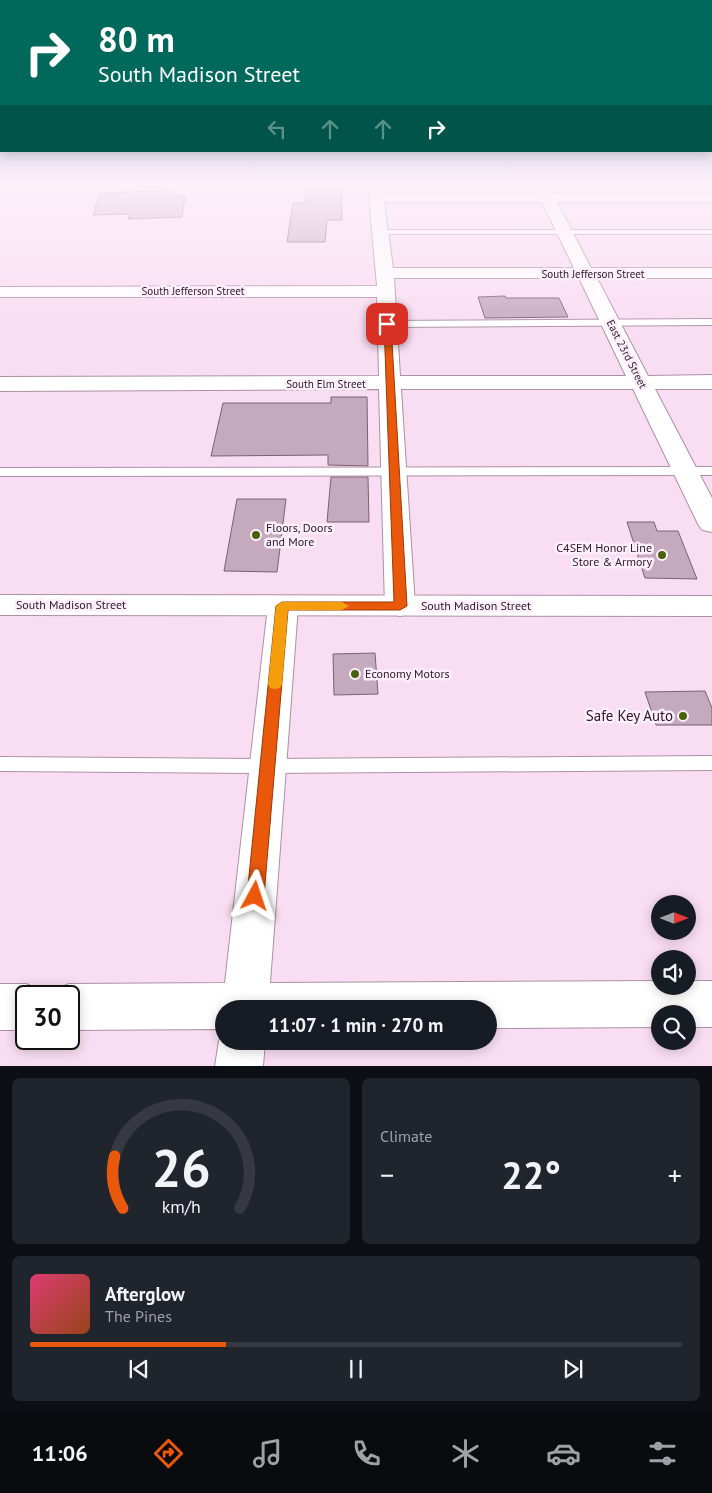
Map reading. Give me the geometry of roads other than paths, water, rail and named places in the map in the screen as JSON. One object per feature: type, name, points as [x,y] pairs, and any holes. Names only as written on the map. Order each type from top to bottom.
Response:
[{"type":"street","points":[[380,235],[391,384],[400,606]]},
{"type":"street","name":"East 23rd Street","points":[[564,235],[712,524]]},
{"type":"street","name":"South Jefferson Street","points":[[0,292],[385,282],[584,274],[712,273]]},
{"type":"street","name":"South Elm Street","points":[[0,384],[712,382]]},
{"type":"street","name":"South Madison Street","points":[[0,605],[712,606]]},
{"type":"street","points":[[246,1000],[282,606]]},
{"type":"street","points":[[497,1011],[712,1004]]},
{"type":"street","points":[[0,1007],[15,1007]]},
{"type":"street","points":[[80,1008],[215,1017]]},
{"type":"street","points":[[239,1066],[241,1050]]},
{"type":"lane","points":[[387,324],[712,322]]},
{"type":"lane","points":[[0,472],[395,473],[712,471]]},
{"type":"lane","points":[[0,764],[267,766],[712,763]]},
{"type":"place","name":"Floors, Doors and More","points":[[256,535]]},
{"type":"place","name":"C4SEM Honor Line Store & Armory","points":[[662,555]]},
{"type":"place","name":"Economy Motors","points":[[355,674]]},
{"type":"place","name":"Safe Key Auto","points":[[683,716]]}]
